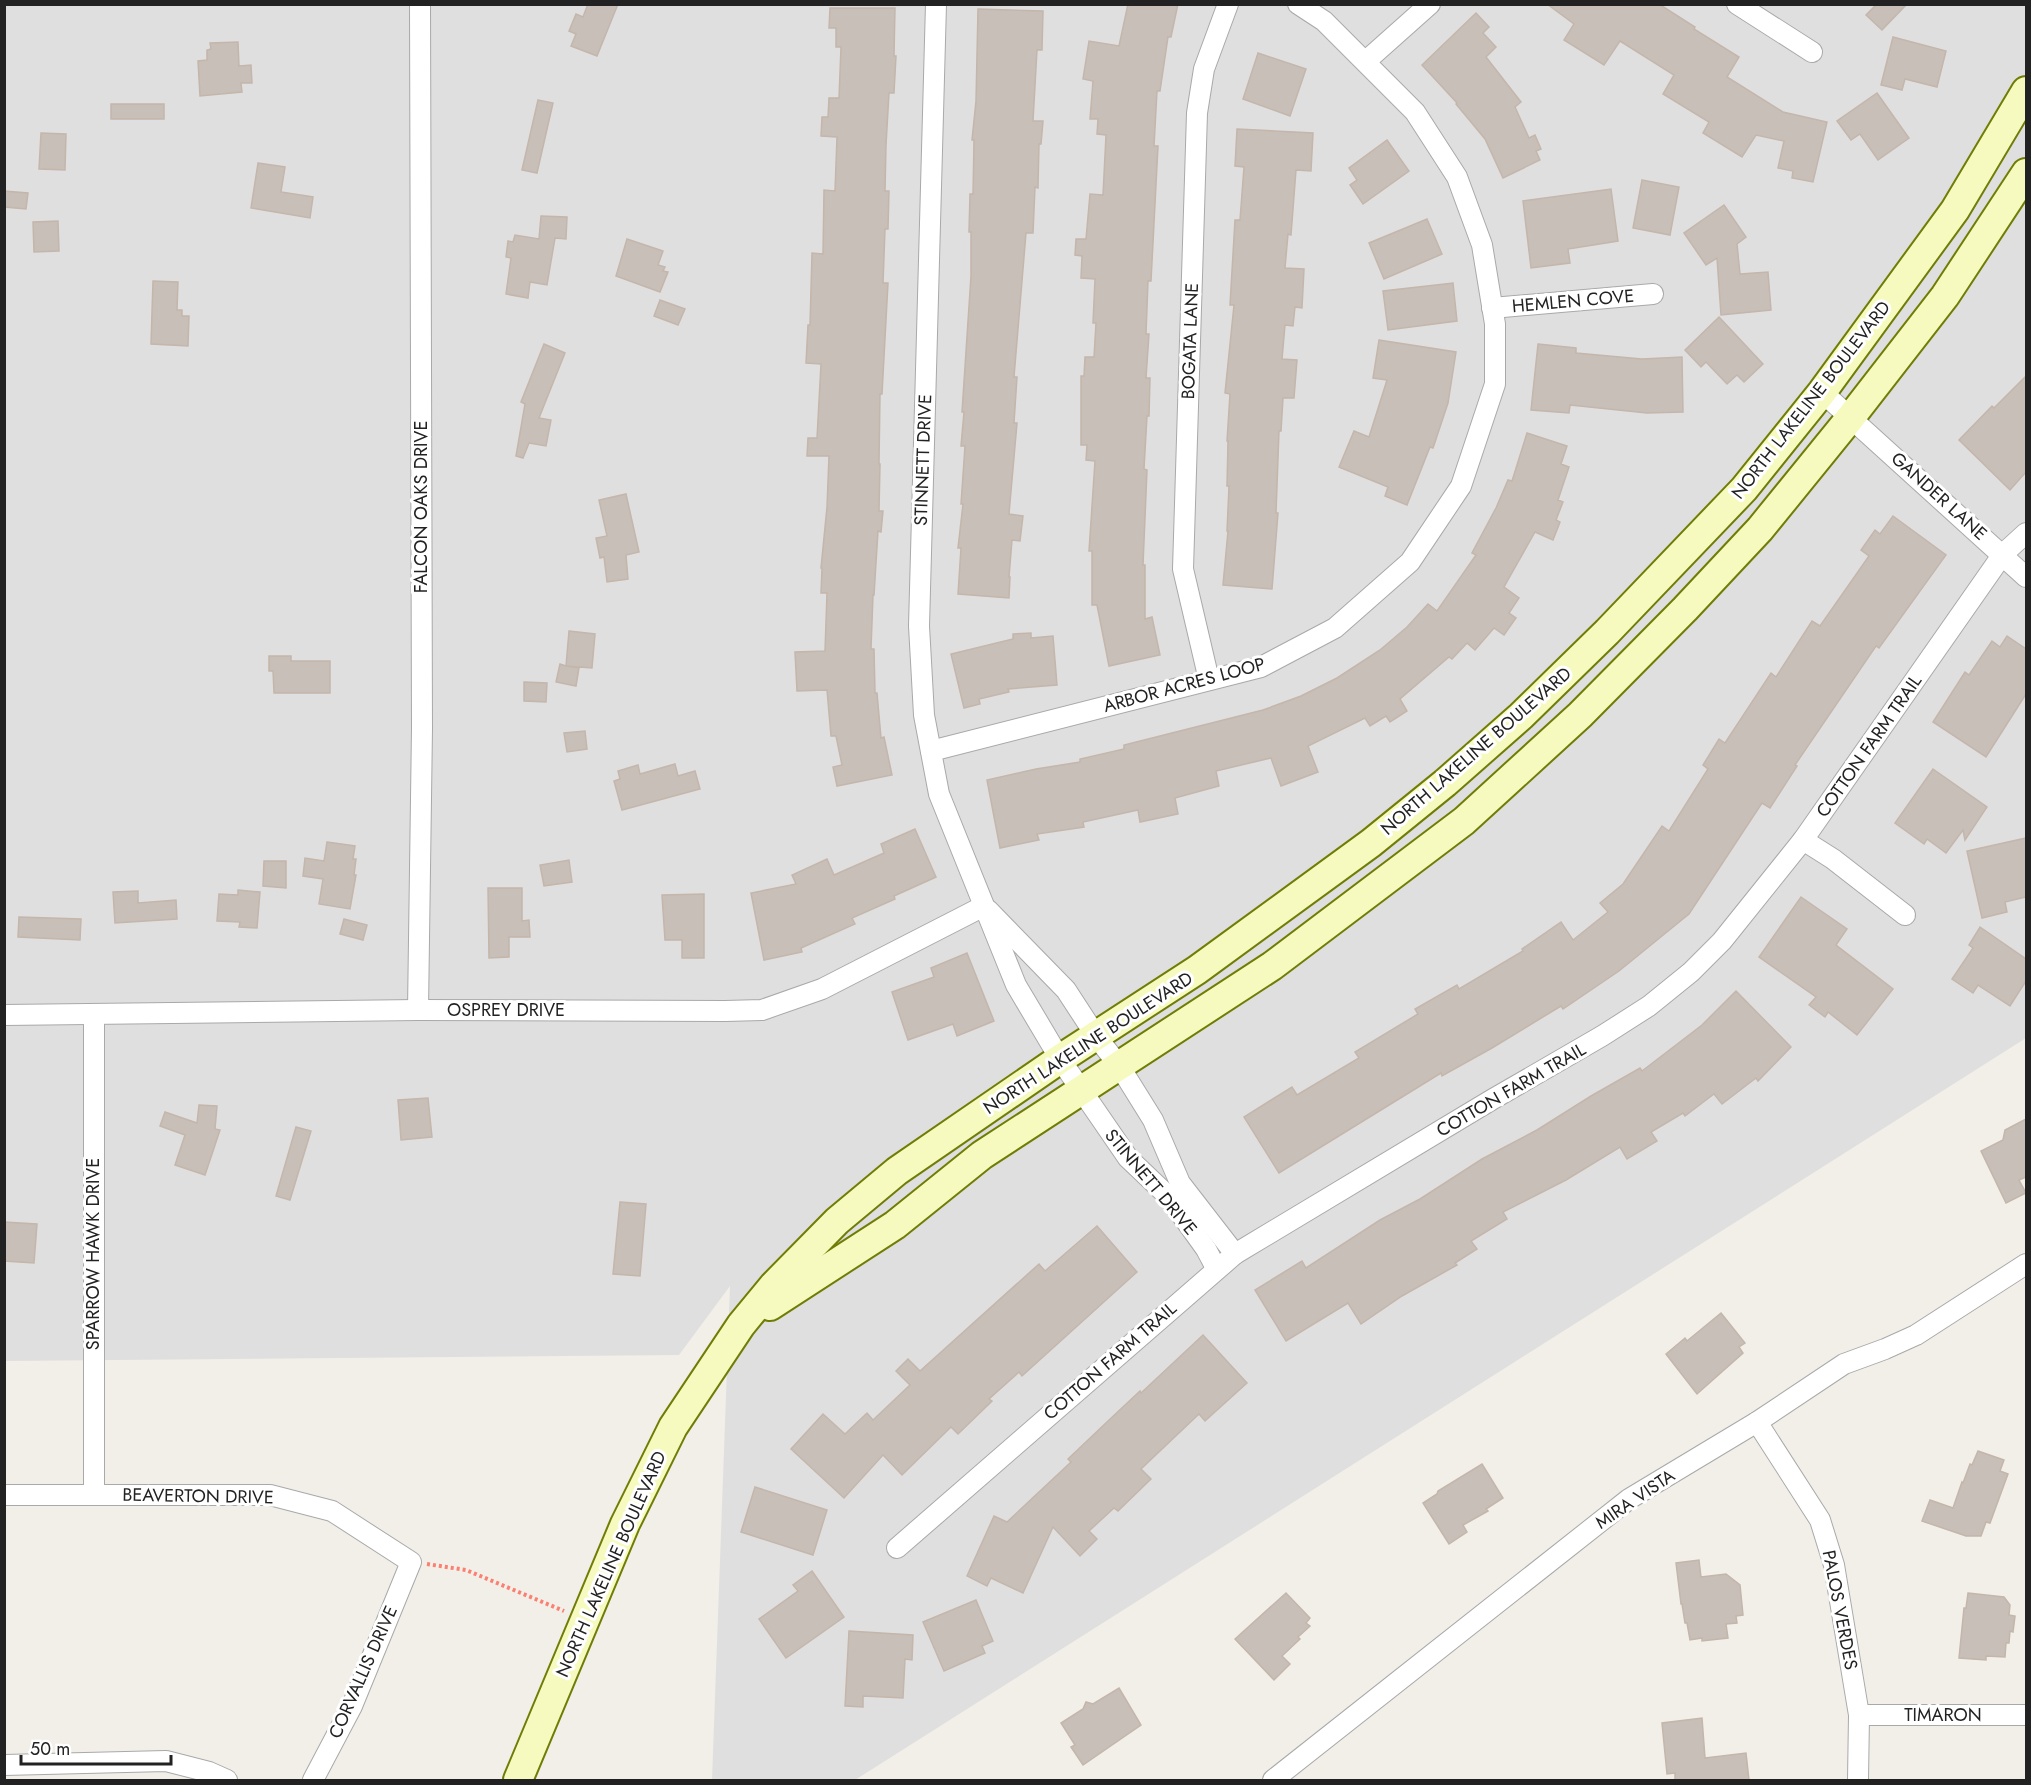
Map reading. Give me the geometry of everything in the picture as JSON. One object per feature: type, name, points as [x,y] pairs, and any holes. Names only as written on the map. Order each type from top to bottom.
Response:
[{"type":"main road","name":"NORTH LAKELINE BOULEVARD","points":[[518,1780],[625,1524],[673,1427],[741,1325],[774,1285],[837,1221],[897,1171],[1060,1059],[1197,970],[1371,843],[1445,783],[1521,716],[1607,632],[1744,489],[1822,392],[1955,210],[2026,91]]},
{"type":"main road","name":"NORTH LAKELINE BOULEVARD","points":[[741,1325],[895,1225],[982,1155],[1272,966],[1464,821],[1580,715],[1760,529],[1945,296],[2026,173]]},
{"type":"street","name":"FALCON OAKS DRIVE","points":[[418,1010],[422,728],[420,4]]},
{"type":"street","name":"STINNETT DRIVE","points":[[936,4],[919,626],[924,715],[939,794],[1016,985],[1080,1090],[1128,1158],[1168,1196],[1206,1249],[1216,1268]]},
{"type":"street","name":"BOGATA LANE","points":[[1209,680],[1183,568],[1197,113],[1204,69],[1228,4]]},
{"type":"street","name":"ARBOR ACRES LOOP","points":[[931,751],[1261,667],[1335,628],[1410,562],[1461,486],[1495,384],[1495,324],[1482,245],[1457,177],[1415,112],[1324,21],[1298,4]]},
{"type":"street","points":[[1365,61],[1430,4]]},
{"type":"street","points":[[1737,4],[1812,52]]},
{"type":"street","name":"HEMLEN COVE","points":[[1492,309],[1653,294]]},
{"type":"street","name":"GANDER LANE","points":[[1822,392],[2026,577]]},
{"type":"street","name":"COTTON FARM TRAIL","points":[[897,1548],[1216,1268],[1235,1254],[1602,1036],[1691,972],[1722,941],[1803,840],[2003,554],[2026,533]]},
{"type":"street","points":[[1803,840],[1842,866],[1905,915]]},
{"type":"street","name":"OSPREY DRIVE","points":[[4,1015],[418,1010],[762,1010],[822,989],[984,906]]},
{"type":"street","name":"STINNETT DRIVE","points":[[984,906],[1015,935],[1066,990],[1096,1036],[1120,1067],[1153,1120],[1180,1183],[1235,1254]]},
{"type":"street","name":"SPARROW HAWK DRIVE","points":[[94,1015],[94,1494]]},
{"type":"street","name":"MIRA VISTA","points":[[1273,1780],[1629,1499],[1757,1422],[1844,1364],[1916,1335],[2026,1263]]},
{"type":"street","name":"PALOS VERDES","points":[[1757,1422],[1820,1520],[1834,1565],[1859,1715],[1858,1780]]},
{"type":"street","name":"BEAVERTON DRIVE","points":[[4,1496],[270,1495],[332,1511],[411,1562]]},
{"type":"street","name":"CORVALLIS DRIVE","points":[[313,1780],[352,1706],[411,1562]]},
{"type":"street","name":"TIMARON","points":[[1859,1715],[2026,1715]]},
{"type":"street","points":[[4,1765],[166,1761],[209,1772],[227,1780]]},
{"type":"path","points":[[411,1562],[466,1570],[565,1611]]},
{"type":"shaded area","points":[[4,5],[2026,5],[2026,1038],[855,1780],[712,1780],[730,1286],[679,1355],[5,1361]]},
{"type":"building","points":[[588,4],[618,4],[597,56],[571,46],[576,34],[569,31],[576,14],[583,17]]},
{"type":"building","points":[[1128,4],[1178,4],[1171,37],[1168,37],[1160,91],[1157,91],[1154,146],[1158,146],[1146,334],[1149,334],[1146,378],[1150,378],[1144,469],[1147,470],[1143,565],[1145,565],[1145,619],[1152,617],[1160,655],[1109,666],[1097,605],[1092,605],[1092,551],[1089,551],[1095,461],[1086,460],[1087,445],[1081,445],[1081,376],[1084,376],[1085,357],[1094,357],[1095,279],[1081,278],[1082,256],[1075,255],[1076,239],[1086,239],[1090,194],[1103,195],[1106,135],[1097,134],[1098,119],[1090,119],[1093,81],[1083,79],[1089,41],[1119,46]]},
{"type":"building","points":[[1547,4],[1659,4],[1695,27],[1694,29],[1739,57],[1727,77],[1783,112],[1827,122],[1813,182],[1792,178],[1793,171],[1778,168],[1784,141],[1756,135],[1742,157],[1703,133],[1709,122],[1663,94],[1674,75],[1620,41],[1604,65],[1564,40],[1574,24]]},
{"type":"building","points":[[1877,4],[1907,4],[1882,30],[1866,15]]},
{"type":"building","points":[[830,8],[895,8],[894,56],[896,56],[894,93],[889,93],[886,145],[885,191],[889,191],[883,283],[888,283],[882,394],[880,394],[879,464],[879,511],[883,511],[881,532],[878,531],[871,649],[874,649],[875,693],[877,693],[881,738],[884,737],[892,775],[837,786],[833,767],[842,765],[836,736],[831,736],[827,690],[797,691],[795,652],[825,651],[827,593],[821,593],[821,568],[829,456],[807,456],[808,438],[817,438],[821,364],[806,363],[808,325],[810,325],[812,253],[823,254],[824,190],[835,191],[837,137],[821,136],[822,117],[828,117],[829,98],[839,98],[841,47],[836,47],[836,28],[829,28]]},
{"type":"building","points":[[978,9],[1043,11],[1042,50],[1037,50],[1033,121],[1043,121],[1041,144],[1039,144],[1038,188],[1035,187],[1033,233],[1026,233],[1014,377],[1017,377],[1014,423],[1017,423],[1009,514],[1023,516],[1020,541],[1012,540],[1009,598],[958,594],[961,548],[958,548],[963,504],[961,504],[965,446],[961,446],[964,412],[962,412],[971,276],[971,232],[969,232],[970,194],[973,194],[974,140],[972,140],[976,101]]},
{"type":"building","points":[[1476,13],[1489,27],[1483,33],[1496,47],[1486,57],[1521,102],[1515,107],[1529,138],[1535,135],[1541,149],[1536,151],[1540,160],[1503,178],[1485,139],[1457,103],[1422,65]]},
{"type":"building","points":[[1893,37],[1946,51],[1937,87],[1905,79],[1902,90],[1881,85]]},
{"type":"building","points":[[238,42],[239,66],[251,65],[252,83],[241,83],[242,92],[200,96],[198,61],[207,60],[207,50],[211,49],[210,43]]},
{"type":"building","points":[[1258,53],[1306,69],[1290,116],[1243,99]]},
{"type":"building","points":[[1877,93],[1909,138],[1878,160],[1860,134],[1851,140],[1837,121]]},
{"type":"building","points":[[538,100],[553,103],[537,173],[522,170]]},
{"type":"building","points":[[111,104],[164,104],[164,119],[111,119]]},
{"type":"building","points":[[1237,129],[1313,133],[1311,171],[1296,170],[1291,235],[1288,234],[1285,268],[1304,269],[1302,308],[1295,307],[1293,326],[1285,325],[1282,359],[1297,360],[1294,398],[1283,398],[1281,431],[1279,431],[1276,513],[1278,513],[1272,589],[1223,585],[1228,531],[1227,441],[1230,394],[1225,393],[1234,305],[1230,305],[1235,220],[1240,220],[1244,167],[1235,166]]},
{"type":"building","points":[[41,133],[66,134],[65,170],[39,169]]},
{"type":"building","points":[[1387,140],[1409,171],[1363,204],[1350,185],[1357,180],[1349,168]]},
{"type":"building","points":[[258,163],[285,167],[281,192],[313,197],[310,218],[251,208]]},
{"type":"building","points":[[1642,180],[1679,187],[1670,235],[1633,228]]},
{"type":"building","points":[[1611,189],[1618,241],[1568,249],[1570,263],[1531,268],[1523,201]]},
{"type":"building","points":[[4,191],[28,193],[26,209],[4,207]]},
{"type":"building","points":[[1724,205],[1746,237],[1737,244],[1740,274],[1768,272],[1771,310],[1721,315],[1717,258],[1706,265],[1684,233]]},
{"type":"building","points":[[541,216],[567,217],[566,239],[555,238],[547,285],[530,282],[528,298],[506,294],[511,258],[506,257],[508,241],[513,242],[515,235],[539,239]]},
{"type":"building","points":[[1427,219],[1442,254],[1384,279],[1369,243]]},
{"type":"building","points":[[58,221],[59,251],[34,252],[33,222]]},
{"type":"building","points":[[627,239],[663,251],[658,265],[665,267],[663,271],[668,272],[660,292],[616,276]]},
{"type":"building","points":[[153,281],[178,282],[177,310],[182,310],[182,316],[189,316],[188,346],[151,344]]},
{"type":"building","points":[[1453,283],[1457,321],[1388,330],[1383,291]]},
{"type":"building","points":[[660,300],[685,309],[678,325],[654,316]]},
{"type":"building","points":[[1719,317],[1763,364],[1744,382],[1737,375],[1727,384],[1706,362],[1701,367],[1685,350]]},
{"type":"building","points":[[1379,340],[1456,352],[1448,403],[1433,448],[1430,447],[1407,505],[1385,496],[1388,487],[1339,467],[1354,431],[1369,437],[1387,380],[1373,378]]},
{"type":"building","points":[[544,344],[565,353],[539,418],[551,420],[546,446],[529,443],[523,458],[516,456],[525,404],[521,402]]},
{"type":"building","points":[[1538,344],[1576,348],[1576,353],[1642,359],[1682,357],[1683,412],[1647,413],[1570,405],[1569,413],[1531,410]]},
{"type":"building","points":[[2026,376],[2026,472],[2010,490],[1959,440]]},
{"type":"building","points":[[1527,433],[1567,446],[1561,464],[1569,467],[1558,500],[1563,502],[1556,520],[1560,522],[1553,540],[1535,532],[1504,587],[1519,598],[1509,613],[1516,618],[1504,635],[1494,628],[1475,650],[1467,643],[1452,659],[1449,657],[1400,699],[1407,711],[1390,722],[1386,716],[1370,726],[1365,718],[1308,746],[1318,772],[1281,786],[1271,758],[1216,771],[1219,786],[1175,798],[1178,814],[1140,822],[1138,810],[1083,822],[1084,827],[1037,834],[1039,840],[1000,848],[987,780],[1080,762],[1080,759],[1124,749],[1124,745],[1263,710],[1301,696],[1337,678],[1380,650],[1407,627],[1428,604],[1437,611],[1476,555],[1472,553],[1508,480],[1512,481]]},
{"type":"building","points":[[626,494],[639,552],[626,555],[628,579],[607,582],[604,557],[600,558],[596,538],[607,536],[599,500]]},
{"type":"building","points":[[1893,516],[1946,555],[1879,648],[1876,646],[1795,765],[1797,766],[1770,808],[1762,803],[1689,914],[1619,971],[1563,1009],[1561,1006],[1442,1076],[1441,1073],[1279,1173],[1244,1117],[1292,1087],[1297,1095],[1359,1058],[1355,1052],[1418,1014],[1415,1009],[1457,985],[1459,989],[1523,951],[1522,949],[1561,922],[1573,940],[1608,912],[1600,903],[1623,884],[1662,826],[1669,831],[1708,769],[1703,765],[1719,739],[1725,743],[1771,673],[1776,677],[1812,621],[1820,626],[1869,556],[1861,550],[1875,530],[1880,534]]},
{"type":"building","points":[[569,631],[595,634],[592,668],[566,666]]},
{"type":"building","points":[[1031,633],[1031,638],[1053,636],[1057,685],[1008,689],[1009,692],[979,699],[980,704],[964,708],[951,654],[1013,639],[1013,634]]},
{"type":"building","points":[[2007,636],[2026,649],[2026,694],[1986,757],[1933,722],[1965,672],[1969,675],[1992,641],[2000,647]]},
{"type":"building","points":[[269,656],[291,656],[291,661],[330,661],[330,693],[274,693],[273,671],[269,671]]},
{"type":"building","points":[[560,664],[579,668],[576,686],[556,682]]},
{"type":"building","points":[[524,682],[547,683],[546,702],[524,701]]},
{"type":"building","points":[[585,731],[587,749],[567,752],[564,733]]},
{"type":"building","points":[[675,764],[678,776],[695,771],[700,789],[622,810],[614,781],[620,779],[618,771],[638,765],[640,774]]},
{"type":"building","points":[[1933,769],[1987,807],[1965,840],[1963,830],[1946,853],[1927,839],[1924,844],[1895,823]]},
{"type":"building","points":[[915,829],[936,877],[852,918],[855,924],[801,948],[802,952],[764,960],[751,893],[796,884],[792,875],[827,859],[834,875],[884,853],[881,844]]},
{"type":"building","points":[[2026,838],[2026,897],[2005,902],[2007,912],[1982,918],[1967,851]]},
{"type":"building","points":[[327,842],[355,846],[353,859],[356,859],[354,875],[356,875],[350,909],[319,904],[323,879],[303,876],[305,858],[324,861]]},
{"type":"building","points":[[569,860],[572,882],[544,886],[540,865]]},
{"type":"building","points":[[264,861],[286,861],[286,888],[263,886]]},
{"type":"building","points":[[488,888],[522,888],[522,921],[529,920],[530,937],[509,937],[509,957],[489,958]]},
{"type":"building","points":[[238,890],[260,892],[257,928],[239,927],[240,922],[217,921],[219,894],[238,895]]},
{"type":"building","points":[[138,891],[138,903],[176,900],[177,919],[115,923],[113,892]]},
{"type":"building","points":[[704,894],[704,958],[682,958],[682,940],[665,940],[662,895]]},
{"type":"building","points":[[1801,897],[1847,929],[1836,945],[1893,989],[1857,1035],[1828,1012],[1825,1017],[1809,1005],[1816,997],[1759,957]]},
{"type":"building","points":[[19,917],[81,919],[80,940],[18,937]]},
{"type":"building","points":[[344,919],[367,925],[363,940],[340,934]]},
{"type":"building","points":[[1980,927],[2026,959],[2026,981],[2010,1006],[1978,985],[1973,993],[1952,979],[1973,948],[1969,945]]},
{"type":"building","points":[[967,953],[994,1021],[957,1036],[953,1024],[908,1040],[892,992],[934,977],[931,968]]},
{"type":"building","points":[[1736,991],[1791,1047],[1758,1081],[1756,1078],[1722,1104],[1714,1094],[1685,1116],[1683,1113],[1651,1132],[1657,1141],[1627,1159],[1620,1147],[1566,1180],[1503,1212],[1507,1219],[1471,1241],[1477,1249],[1455,1263],[1457,1265],[1402,1296],[1361,1324],[1348,1303],[1286,1341],[1255,1290],[1302,1261],[1306,1268],[1380,1220],[1420,1199],[1482,1159],[1537,1130],[1640,1068],[1642,1071],[1702,1025]]},
{"type":"building","points":[[428,1098],[432,1137],[401,1140],[398,1100]]},
{"type":"building","points":[[199,1105],[217,1106],[215,1129],[220,1130],[205,1175],[175,1165],[185,1135],[160,1126],[165,1112],[197,1123]]},
{"type":"building","points":[[2026,1119],[2026,1177],[2019,1180],[2026,1193],[2006,1203],[1981,1151],[2003,1140],[2005,1130]]},
{"type":"building","points":[[296,1127],[311,1131],[290,1200],[276,1196]]},
{"type":"building","points":[[620,1202],[646,1204],[640,1276],[613,1274]]},
{"type":"building","points":[[4,1222],[37,1224],[34,1263],[4,1261]]},
{"type":"building","points":[[1097,1226],[1137,1272],[1022,1376],[1019,1372],[989,1399],[992,1401],[958,1434],[951,1427],[902,1475],[883,1455],[844,1498],[791,1449],[823,1414],[845,1434],[867,1413],[873,1420],[910,1385],[896,1371],[908,1359],[920,1371],[1039,1264],[1045,1271]]},
{"type":"building","points":[[1721,1313],[1745,1343],[1739,1347],[1743,1353],[1697,1394],[1666,1354],[1685,1338],[1687,1341]]},
{"type":"building","points":[[1203,1335],[1247,1383],[1205,1421],[1199,1414],[1141,1469],[1151,1479],[1118,1511],[1114,1508],[1089,1531],[1097,1539],[1080,1556],[1053,1527],[1023,1593],[991,1578],[987,1586],[967,1576],[994,1516],[1007,1522],[1071,1462],[1068,1459]]},
{"type":"building","points":[[1978,1451],[2004,1460],[2000,1471],[2008,1474],[1990,1523],[1986,1522],[1981,1536],[1966,1536],[1922,1521],[1930,1500],[1953,1508],[1962,1482]]},
{"type":"building","points":[[1482,1464],[1503,1498],[1486,1509],[1488,1511],[1463,1525],[1467,1532],[1449,1544],[1423,1503]]},
{"type":"building","points":[[755,1487],[827,1510],[813,1555],[741,1532]]},
{"type":"building","points":[[1699,1560],[1701,1577],[1726,1574],[1740,1585],[1743,1615],[1736,1616],[1737,1623],[1726,1624],[1728,1638],[1690,1640],[1681,1604],[1676,1563]]},
{"type":"building","points":[[812,1571],[844,1617],[786,1658],[759,1619],[798,1591],[793,1585]]},
{"type":"building","points":[[1286,1593],[1310,1618],[1306,1623],[1310,1626],[1282,1656],[1290,1664],[1274,1680],[1235,1639]]},
{"type":"building","points":[[1968,1593],[2004,1597],[2010,1605],[2009,1615],[2015,1616],[2013,1632],[2010,1631],[2009,1643],[2006,1643],[2005,1657],[1986,1656],[1986,1660],[1959,1658],[1964,1608],[1966,1608]]},
{"type":"building","points":[[976,1600],[993,1641],[982,1646],[985,1653],[944,1671],[923,1622]]},
{"type":"building","points":[[849,1631],[913,1635],[912,1660],[905,1659],[903,1698],[863,1696],[863,1707],[845,1706]]},
{"type":"building","points":[[1119,1688],[1141,1725],[1083,1765],[1071,1747],[1075,1745],[1061,1723],[1083,1709],[1086,1702],[1093,1704]]},
{"type":"building","points":[[1702,1718],[1705,1758],[1746,1753],[1749,1780],[1675,1780],[1675,1773],[1667,1774],[1662,1723]]}]
